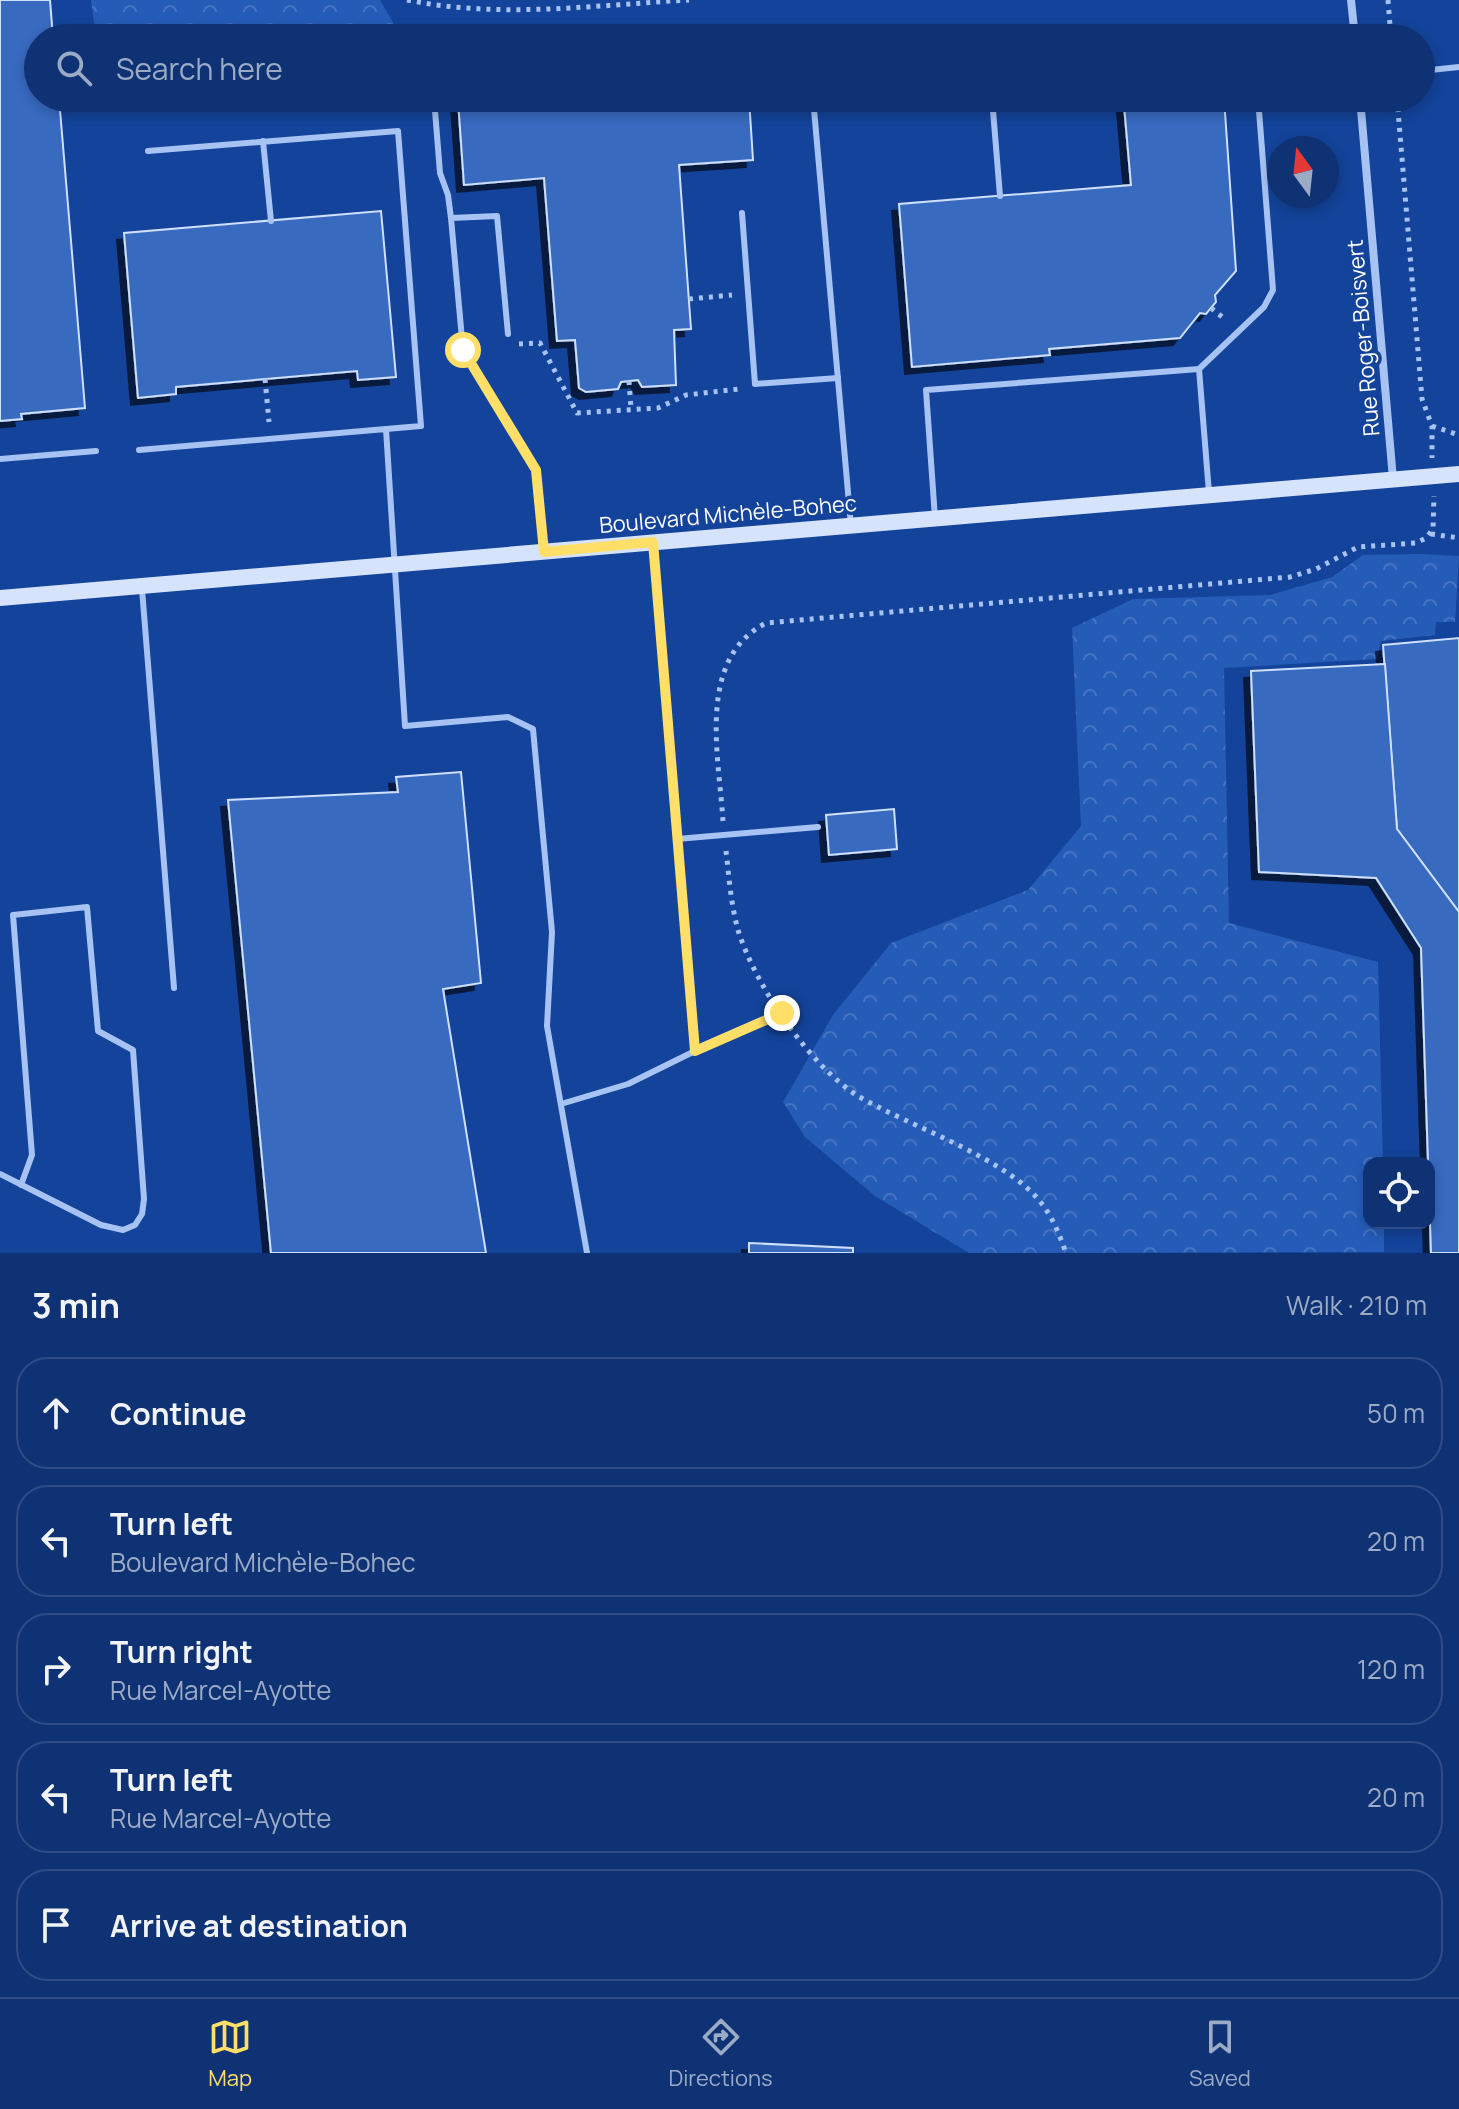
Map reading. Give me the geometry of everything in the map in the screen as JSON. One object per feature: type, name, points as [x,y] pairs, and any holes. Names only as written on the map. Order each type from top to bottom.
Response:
[{"type":"street","points":[[1351,0],[1354,24]]},
{"type":"street","name":"Rue Roger-Boisvert","points":[[1361,112],[1393,479]]},
{"type":"street","name":"Boulevard Michèle-Bohec","points":[[0,598],[1459,474]]},
{"type":"street","points":[[653,542],[695,1051]]},
{"type":"lane","points":[[1435,70],[1459,67]]},
{"type":"lane","points":[[435,112],[440,173],[448,195],[451,218],[463,350],[536,470],[544,552]]},
{"type":"lane","points":[[814,112],[851,526]]},
{"type":"lane","points":[[993,112],[1000,196]]},
{"type":"lane","points":[[935,519],[926,390],[1199,369],[1271,298],[1259,112]]},
{"type":"lane","points":[[139,450],[421,426],[398,131],[148,151]]},
{"type":"lane","points":[[263,141],[271,221]]},
{"type":"lane","points":[[742,213],[755,384],[838,378]]},
{"type":"lane","points":[[451,218],[497,216],[508,334]]},
{"type":"lane","points":[[1199,369],[1210,495]]},
{"type":"lane","points":[[386,429],[405,726],[508,717],[533,729],[552,932],[547,1026],[587,1253]]},
{"type":"lane","points":[[0,459],[96,451]]},
{"type":"lane","points":[[142,586],[174,988]]},
{"type":"lane","points":[[677,839],[818,827]]},
{"type":"lane","points":[[0,1174],[21,1185],[110,1229],[135,1225],[142,1214],[144,1199],[133,1050],[98,1031],[87,907],[13,915],[32,1155],[21,1185]]},
{"type":"lane","points":[[561,1104],[641,1079],[695,1051]]},
{"type":"path","points":[[407,0],[460,10],[505,11],[689,0]]},
{"type":"path","points":[[1388,0],[1390,24]]},
{"type":"path","points":[[1398,112],[1424,410],[1432,426],[1430,445]]},
{"type":"path","points":[[689,299],[712,297]]},
{"type":"path","points":[[1211,308],[1224,319]]},
{"type":"path","points":[[540,343],[577,413],[658,408],[686,395],[726,393]]},
{"type":"path","points":[[265,379],[268,405]]},
{"type":"path","points":[[629,381],[631,409]]},
{"type":"path","points":[[1432,426],[1459,435]]},
{"type":"path","points":[[1431,534],[1436,515]]},
{"type":"path","points":[[724,824],[717,726],[721,683],[730,654],[752,630],[783,620],[1290,577],[1316,569],[1358,547],[1416,543],[1431,534],[1459,538]]},
{"type":"path","points":[[725,846],[739,931],[782,1013],[821,1065],[842,1084],[951,1142],[1030,1192],[1049,1215],[1066,1253]]},
{"type":"path","points":[[695,1051],[782,1013]]},
{"type":"green space","points":[[91,0],[380,0],[394,24],[94,24]]},
{"type":"green space","points":[[1363,555],[1459,556],[1455,622],[1436,622],[1435,635],[1381,641],[1377,659],[1224,668],[1229,923],[1378,962],[1383,1157],[1363,1157],[1363,1229],[1384,1229],[1384,1252],[969,1253],[875,1196],[805,1137],[783,1102],[833,1015],[891,943],[1028,890],[1081,826],[1072,628],[1133,599],[1270,595],[1332,577]]},
{"type":"building","points":[[0,0],[50,0],[52,24],[24,24],[24,112],[60,112],[85,408],[21,414],[22,419],[0,421]]},
{"type":"building","points":[[459,112],[750,112],[753,160],[679,165],[691,329],[674,330],[676,385],[642,387],[638,380],[621,382],[618,389],[586,392],[579,388],[575,340],[557,341],[544,178],[464,185]]},
{"type":"building","points":[[1125,112],[1225,112],[1236,271],[1215,295],[1216,302],[1206,314],[1200,313],[1180,338],[1049,349],[1050,355],[912,367],[899,204],[1131,185]]},
{"type":"building","points":[[381,211],[396,377],[358,380],[357,371],[176,387],[176,394],[138,398],[124,233]]},
{"type":"building","points":[[1459,638],[1459,912],[1397,829],[1383,645]]},
{"type":"building","points":[[1385,664],[1397,829],[1459,912],[1459,1253],[1431,1253],[1430,1229],[1435,1229],[1435,1157],[1428,1157],[1421,948],[1376,878],[1259,872],[1251,671]]},
{"type":"building","points":[[461,772],[481,983],[443,989],[486,1253],[271,1253],[228,800],[398,792],[396,777]]},
{"type":"building","points":[[894,809],[897,849],[829,855],[826,815]]},
{"type":"building","points":[[749,1243],[853,1248],[853,1253],[749,1253]]},
{"type":"route","points":[[463,350],[536,470],[544,552],[653,542],[695,1051],[782,1013]]}]
